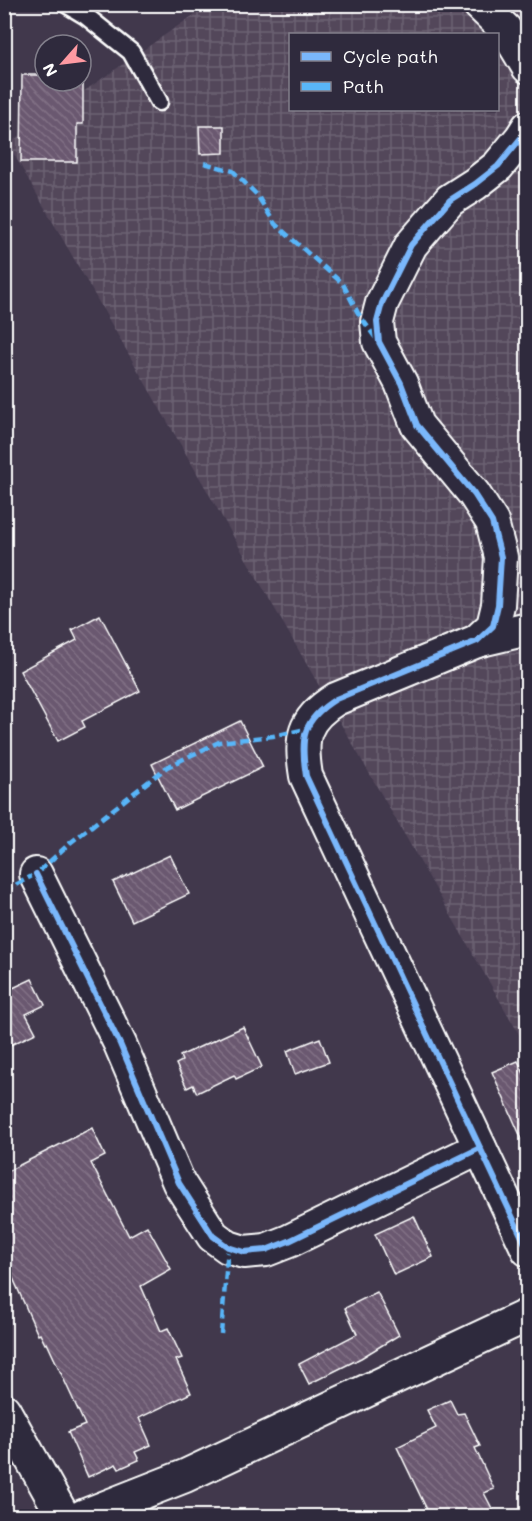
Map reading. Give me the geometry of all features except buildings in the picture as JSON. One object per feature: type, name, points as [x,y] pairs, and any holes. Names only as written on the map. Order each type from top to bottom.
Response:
[{"type":"street","points":[[479,4],[505,29],[528,67]]},
{"type":"street","points":[[477,641],[493,626],[498,605],[501,557],[492,522],[474,494],[417,425],[401,383],[379,342],[377,322],[382,303],[411,245],[450,200],[498,166],[528,127]]},
{"type":"street","points":[[528,629],[477,641],[336,699],[317,711],[306,729],[302,753],[306,776],[528,1250]]},
{"type":"street","points":[[36,874],[120,1044],[179,1183],[213,1236],[228,1247],[244,1252],[266,1250],[289,1241],[480,1148]]},
{"type":"street","points":[[83,1516],[185,1476],[528,1315]]},
{"type":"street","points":[[4,1410],[63,1516]]},
{"type":"lane","points":[[66,4],[86,16],[130,52],[159,102]]},
{"type":"shaded area","points":[[208,5],[527,5],[527,1048],[8,144],[81,93],[93,93],[93,85]]},
{"type":"marked path","points":[[204,163],[233,171],[257,195],[275,224],[343,284],[358,313],[377,340]]},
{"type":"marked path","points":[[4,891],[36,874],[70,843],[167,767],[219,742],[273,736],[306,729]]},
{"type":"marked path","points":[[221,1334],[228,1247]]},
{"type":"cycle path","points":[[528,127],[498,166],[450,200],[411,245],[382,303],[377,322],[379,342],[401,383],[417,425],[474,494],[492,522],[501,557],[498,605],[493,626],[477,641],[336,699],[316,715],[310,723],[306,731],[303,751],[306,776],[528,1250]]},
{"type":"cycle path","points":[[36,874],[120,1044],[179,1183],[213,1236],[228,1247],[244,1252],[266,1250],[289,1241],[480,1148]]}]
